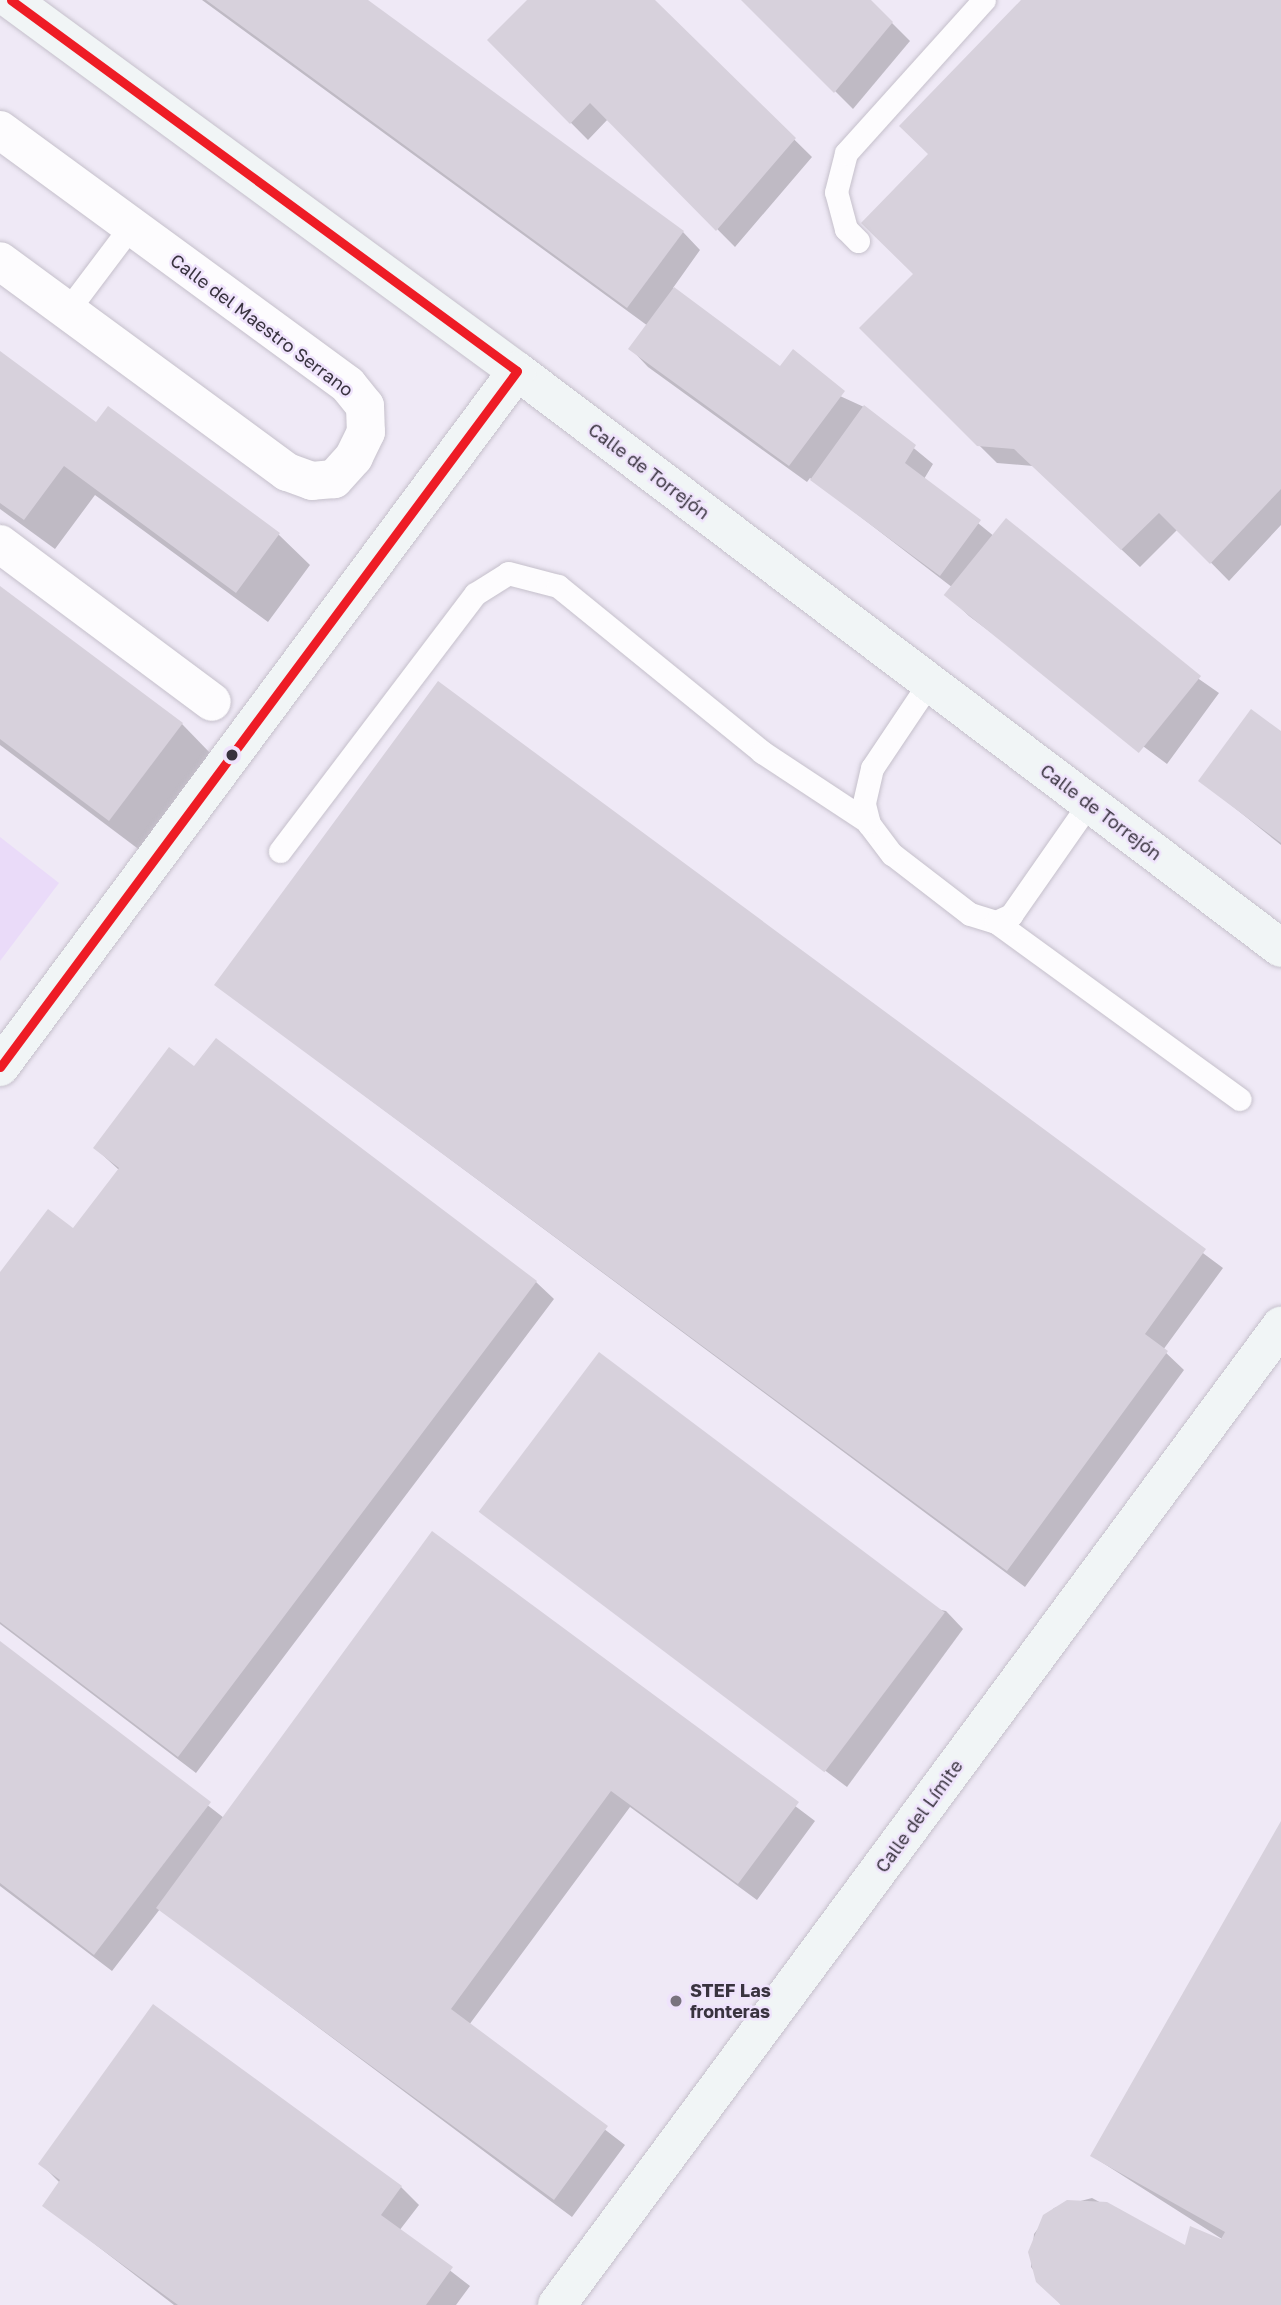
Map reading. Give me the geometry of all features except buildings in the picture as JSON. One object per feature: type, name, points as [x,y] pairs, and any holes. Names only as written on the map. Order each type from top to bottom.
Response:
[{"type":"street","name":"Calle de Torrejón","points":[[11,0],[517,371],[1281,948]]},
{"type":"street","name":"Calle del Maestro Serrano","points":[[0,130],[348,385],[365,406],[366,432],[354,457],[334,479],[312,481],[287,472],[0,261]]},
{"type":"street","points":[[0,1067],[517,371]]},
{"type":"street","points":[[0,544],[212,702]]},
{"type":"street","name":"Calle del Límite","points":[[557,2305],[1281,1326]]},
{"type":"lane","points":[[858,241],[846,229],[836,192],[846,153],[984,0]]},
{"type":"lane","points":[[67,311],[131,226]]},
{"type":"lane","points":[[280,851],[475,594],[508,573],[558,586],[762,752],[868,822],[892,854],[970,914],[996,922],[1240,1099]]},
{"type":"lane","points":[[868,822],[872,768],[929,683]]},
{"type":"lane","points":[[996,922],[1011,915],[1089,803]]},
{"type":"shaded area","points":[[0,837],[59,883],[0,961]]},
{"type":"transit line","points":[[11,0],[517,371]]},
{"type":"transit line","points":[[0,1067],[517,371]]},
{"type":"place","name":"STEF Las fronteras","points":[[676,2001]]}]
